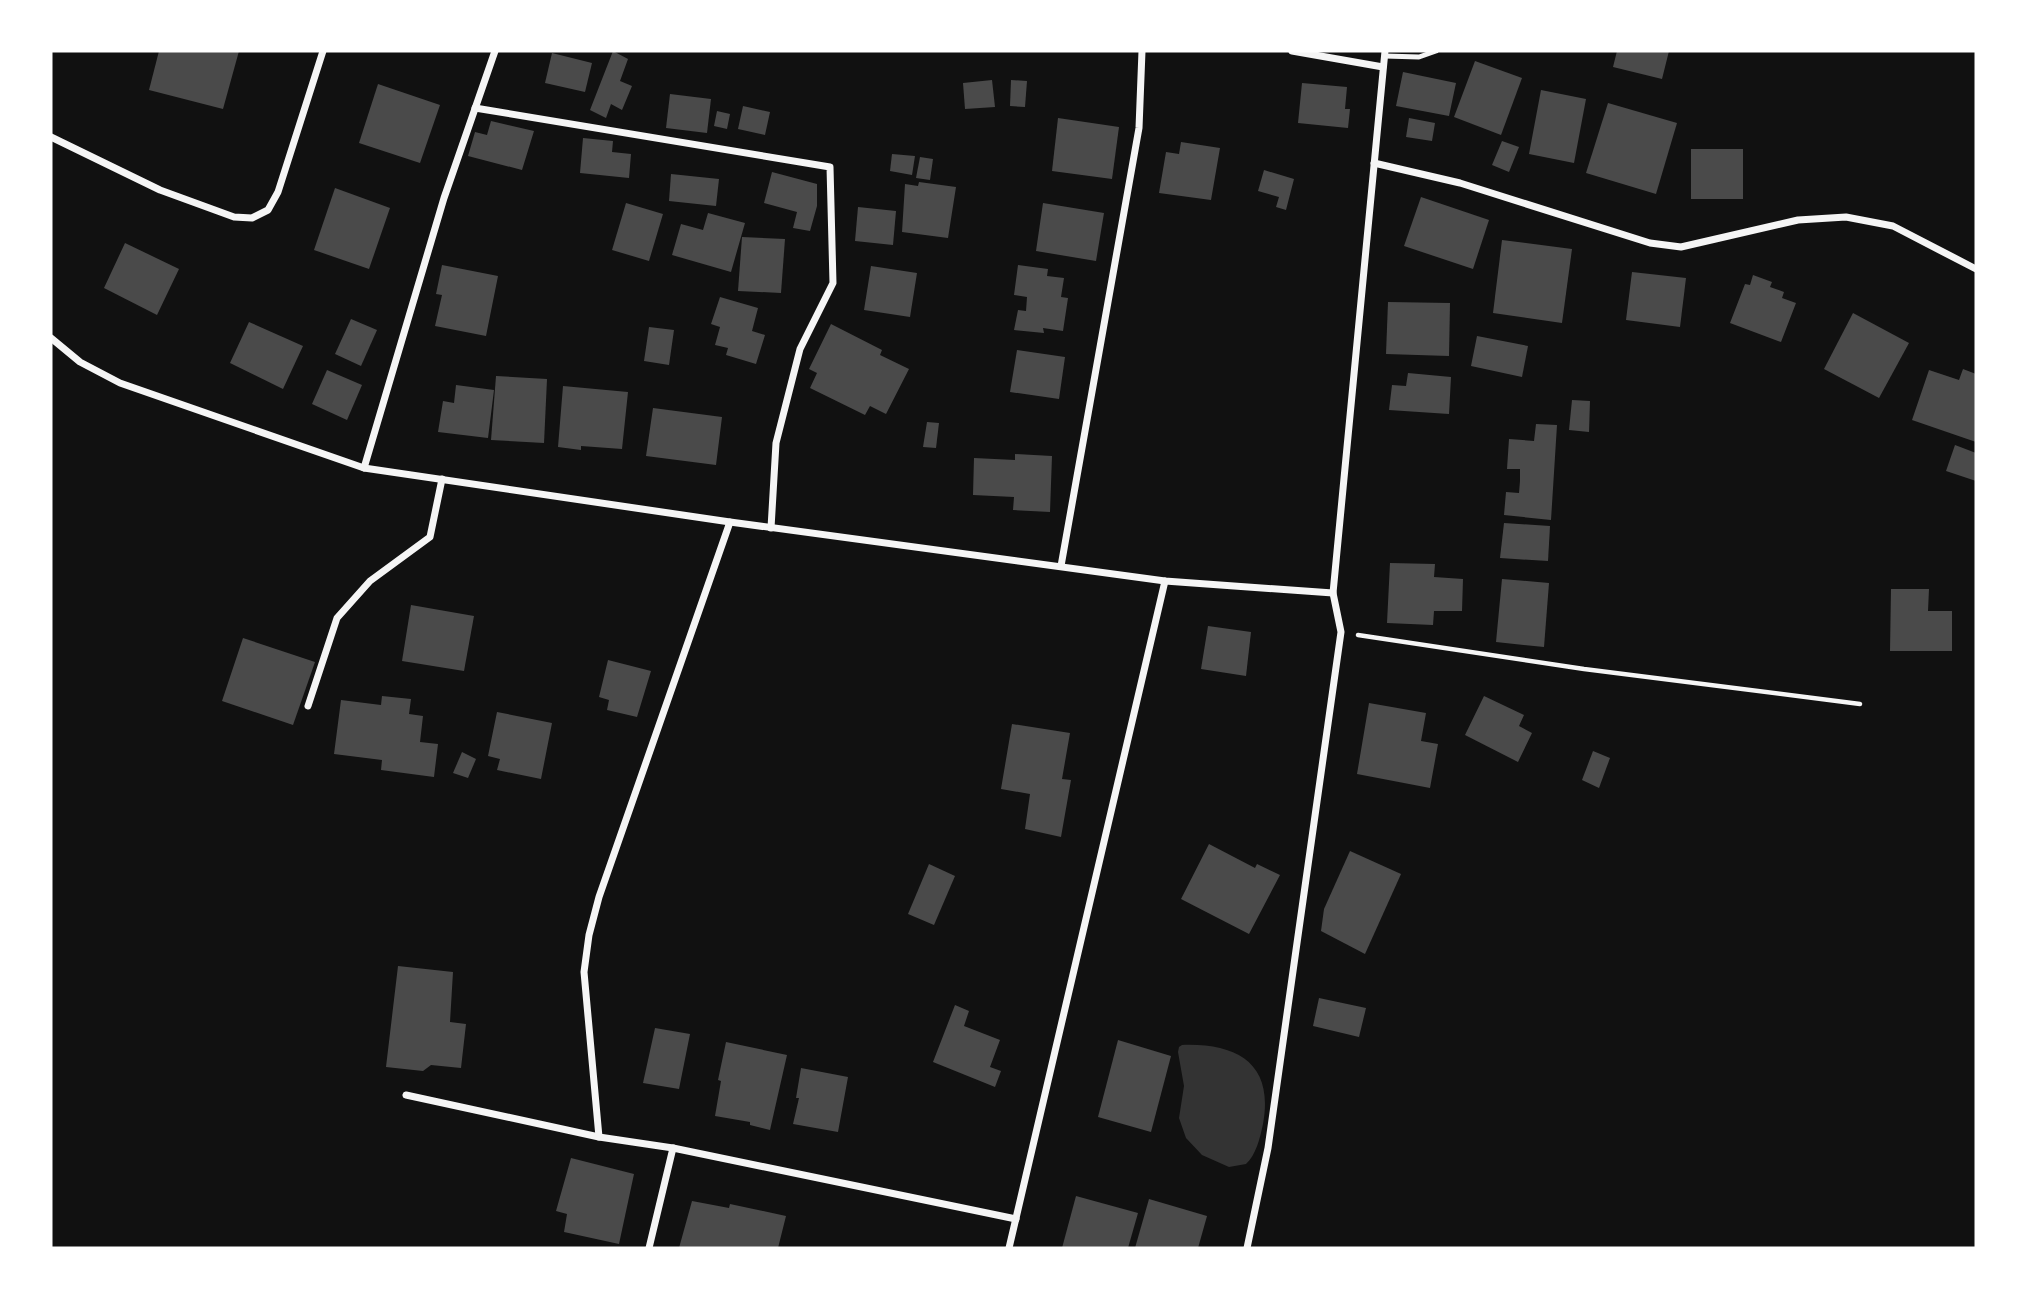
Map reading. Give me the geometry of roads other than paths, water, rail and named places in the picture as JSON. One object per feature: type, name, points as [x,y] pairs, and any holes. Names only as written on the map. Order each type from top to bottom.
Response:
[{"type":"street","points":[[51,137],[160,190],[234,217],[252,218],[268,210],[278,192],[323,51]]},
{"type":"street","points":[[364,468],[444,198],[495,51]]},
{"type":"street","points":[[1061,566],[1139,128],[1142,51]]},
{"type":"street","points":[[1292,51],[1384,67]]},
{"type":"street","points":[[1247,1248],[1268,1148],[1341,632],[1333,593],[1385,53]]},
{"type":"street","points":[[475,108],[830,167],[833,283],[800,349],[779,429],[771,528]]},
{"type":"street","points":[[1374,163],[1460,183],[1650,243],[1681,247],[1798,220],[1846,217],[1894,226],[1976,269]]},
{"type":"street","points":[[51,338],[80,362],[120,383],[364,468],[771,528],[1165,581],[1333,593]]},
{"type":"street","points":[[308,706],[337,618],[370,582],[430,537],[442,479]]},
{"type":"street","points":[[599,1137],[584,972],[589,935],[599,897],[730,522]]},
{"type":"street","points":[[1009,1248],[1165,581]]},
{"type":"street","points":[[405,1095],[599,1137],[673,1148],[1016,1219]]},
{"type":"street","points":[[649,1248],[673,1148]]},
{"type":"lane","points":[[1385,53],[1419,57],[1436,51]]}]
